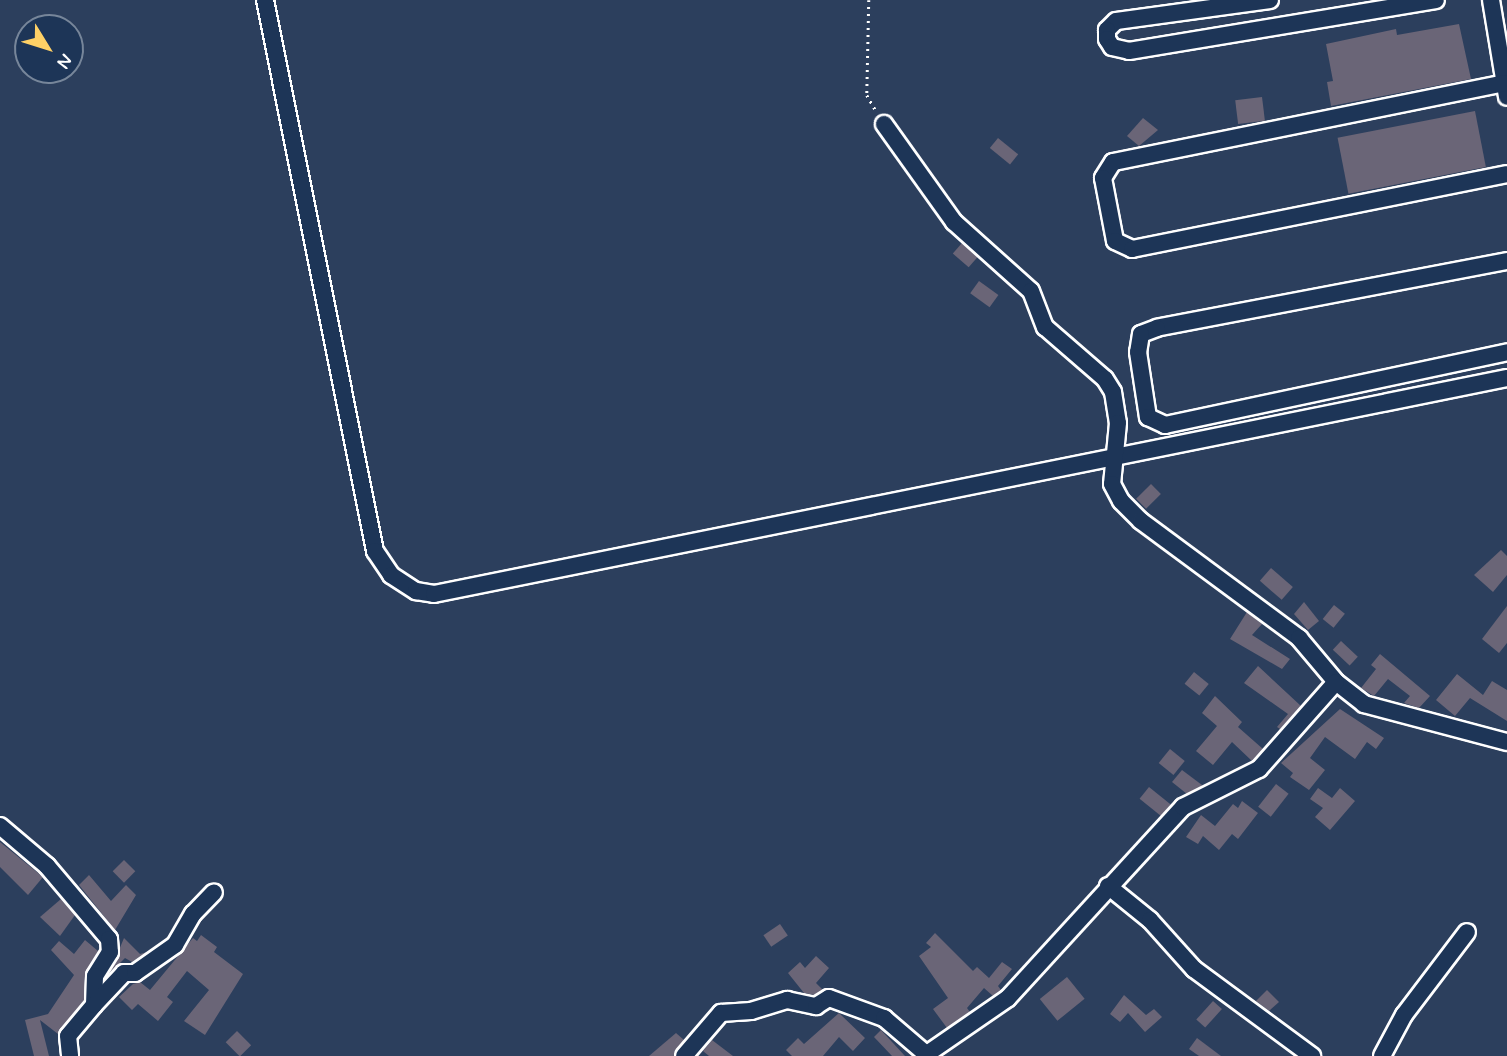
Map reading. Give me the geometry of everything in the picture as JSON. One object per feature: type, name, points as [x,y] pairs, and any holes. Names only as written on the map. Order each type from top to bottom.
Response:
[{"type":"street","points":[[265,0],[375,551],[403,585],[434,594],[1507,377]]},
{"type":"street","points":[[1270,0],[1116,21],[1107,30],[1107,39],[1112,47],[1129,51],[1436,0]]},
{"type":"street","points":[[1491,0],[1506,90],[1113,162],[1104,178],[1115,241],[1132,249],[1507,174]]},
{"type":"street","points":[[884,124],[954,222],[1031,292],[1045,327],[1105,379],[1118,423],[1112,484],[1121,501],[1141,521],[1311,647],[1336,682],[1364,705],[1507,742]]},
{"type":"street","points":[[1507,261],[1157,328],[1140,334],[1138,352],[1148,417],[1165,425],[1507,352]]},
{"type":"street","points":[[684,1056],[721,1013],[751,1011],[787,1000],[816,1006],[829,998],[884,1018],[925,1055],[1008,998],[1183,807],[1259,769],[1336,682]]},
{"type":"street","points":[[0,826],[47,866],[109,939],[110,952],[95,976],[94,1004]]},
{"type":"street","points":[[1108,886],[1150,920],[1194,969],[1312,1056]]},
{"type":"street","points":[[70,1056],[68,1035],[94,1004],[124,973],[135,973],[174,946],[193,914],[214,892]]},
{"type":"street","points":[[1382,1056],[1404,1015],[1467,933]]},
{"type":"path","points":[[869,0],[867,95],[884,124]]},
{"type":"building","points":[[1459,24],[1471,79],[1331,106],[1327,82],[1333,81],[1326,44],[1396,29],[1397,35]]},
{"type":"building","points":[[1262,97],[1265,121],[1238,124],[1235,100]]},
{"type":"building","points":[[1475,111],[1486,167],[1348,194],[1338,138]]},
{"type":"building","points":[[1143,118],[1158,130],[1139,146],[1127,136]]},
{"type":"building","points":[[998,138],[1018,154],[1010,164],[990,148]]},
{"type":"building","points":[[962,243],[978,257],[969,267],[953,254]]},
{"type":"building","points":[[979,281],[998,295],[990,307],[970,293]]},
{"type":"building","points":[[1151,484],[1161,494],[1146,509],[1136,499]]},
{"type":"building","points":[[1501,550],[1507,556],[1507,575],[1493,592],[1474,575]]},
{"type":"building","points":[[1271,568],[1293,587],[1282,600],[1260,581]]},
{"type":"building","points":[[1304,602],[1319,621],[1308,630],[1294,614]]},
{"type":"building","points":[[1334,605],[1345,614],[1334,628],[1323,619]]},
{"type":"building","points":[[1507,606],[1507,643],[1499,653],[1482,639]]},
{"type":"building","points":[[1247,612],[1262,624],[1252,635],[1290,659],[1282,669],[1230,639]]},
{"type":"building","points":[[1341,641],[1358,657],[1350,665],[1333,650]]},
{"type":"building","points":[[1380,654],[1430,696],[1419,708],[1404,703],[1410,696],[1388,679],[1374,696],[1361,688],[1376,669],[1371,665]]},
{"type":"building","points":[[1258,666],[1301,706],[1280,729],[1277,727],[1288,714],[1244,683]]},
{"type":"building","points":[[1194,672],[1209,684],[1199,696],[1185,684]]},
{"type":"building","points":[[1457,674],[1483,695],[1492,681],[1507,690],[1507,721],[1470,698],[1455,716],[1436,700]]},
{"type":"building","points":[[1215,696],[1242,722],[1238,727],[1263,749],[1252,761],[1232,742],[1213,765],[1196,751],[1217,726],[1202,713]]},
{"type":"building","points":[[1340,709],[1384,738],[1376,749],[1367,742],[1355,759],[1325,737],[1310,758],[1325,770],[1309,790],[1290,777],[1293,773],[1281,763]]},
{"type":"building","points":[[1170,749],[1185,761],[1173,775],[1159,763]]},
{"type":"building","points":[[1182,770],[1202,785],[1201,787],[1187,794],[1172,782]]},
{"type":"building","points":[[1276,784],[1289,794],[1271,817],[1258,807]]},
{"type":"building","points":[[1149,787],[1171,805],[1161,816],[1140,799]]},
{"type":"building","points":[[1318,788],[1332,798],[1340,788],[1355,801],[1330,830],[1315,817],[1323,808],[1310,799]]},
{"type":"building","points":[[1242,801],[1258,813],[1238,839],[1232,834],[1219,850],[1203,836],[1198,844],[1186,837],[1201,815],[1215,826],[1233,804],[1238,808]]},
{"type":"building","points":[[0,842],[43,877],[28,895],[0,867]]},
{"type":"building","points":[[124,860],[135,871],[124,883],[113,871]]},
{"type":"building","points":[[89,875],[111,901],[126,885],[136,895],[115,930],[79,885]]},
{"type":"building","points":[[61,899],[75,915],[60,936],[40,917]]},
{"type":"building","points":[[780,924],[788,936],[771,947],[763,935]]},
{"type":"building","points":[[935,933],[973,971],[977,967],[989,978],[1002,962],[1012,969],[998,986],[1001,990],[993,996],[984,988],[967,1008],[970,1012],[947,1028],[933,1009],[948,998],[919,956],[931,947],[926,943]]},
{"type":"building","points":[[201,935],[217,947],[214,952],[243,974],[205,1035],[184,1021],[209,990],[187,971],[167,997],[173,1002],[158,1021],[138,1004],[132,1010],[119,997],[133,984],[140,982],[150,990],[193,938],[197,941]]},
{"type":"building","points":[[124,938],[140,954],[147,952],[132,962],[125,958],[109,974]]},
{"type":"building","points":[[85,940],[98,951],[85,975],[84,1001],[58,1034],[40,1020],[49,1056],[34,1056],[25,1020],[48,1014],[74,975],[51,950],[59,941],[74,954]]},
{"type":"building","points":[[816,956],[829,968],[816,983],[823,990],[814,995],[804,993],[788,973],[800,962],[805,968]]},
{"type":"building","points":[[1067,977],[1085,999],[1057,1021],[1040,999]]},
{"type":"building","points":[[1267,990],[1279,1002],[1269,1011],[1256,1001]]},
{"type":"building","points":[[1124,995],[1146,1015],[1154,1009],[1162,1017],[1145,1032],[1128,1013],[1120,1022],[1110,1014]]},
{"type":"building","points":[[1213,1001],[1222,1009],[1205,1028],[1196,1020]]},
{"type":"building","points":[[839,1013],[865,1038],[853,1051],[839,1037],[823,1056],[792,1056],[786,1050],[798,1038],[804,1044]]},
{"type":"building","points":[[881,1030],[905,1056],[892,1056],[874,1037]]},
{"type":"building","points":[[237,1031],[251,1045],[239,1056],[226,1042]]},
{"type":"building","points":[[676,1033],[684,1040],[674,1056],[649,1056]]},
{"type":"building","points":[[1197,1038],[1221,1056],[1199,1056],[1189,1049]]},
{"type":"building","points":[[712,1040],[733,1056],[709,1056],[703,1051]]}]
